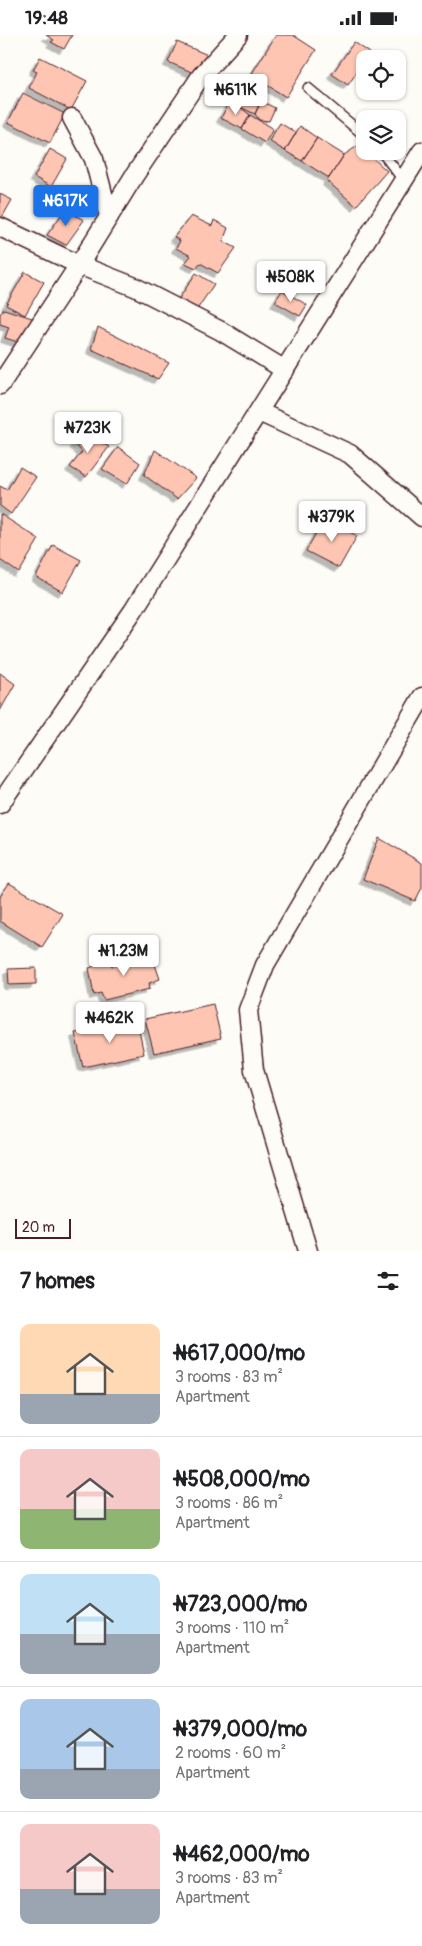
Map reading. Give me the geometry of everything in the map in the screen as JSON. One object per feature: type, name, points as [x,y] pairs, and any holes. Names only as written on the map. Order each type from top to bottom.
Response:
[{"type":"street","points":[[0,385],[79,265],[134,176],[201,76],[238,35]]},
{"type":"street","points":[[72,118],[94,159],[108,217]]},
{"type":"street","points":[[0,804],[133,611],[422,151]]},
{"type":"street","points":[[404,181],[422,176]]},
{"type":"street","points":[[0,227],[79,265],[135,287],[221,331],[285,370]]},
{"type":"street","points":[[259,412],[350,453],[422,517]]},
{"type":"street","points":[[308,1251],[254,1070],[248,1010],[265,965],[422,697]]},
{"type":"lane","points":[[308,88],[356,128]]},
{"type":"lane","points":[[388,160],[404,181]]},
{"type":"building","points":[[46,35],[72,35],[64,49],[51,42],[54,40]]},
{"type":"building","points":[[276,35],[293,35],[316,50],[286,97],[251,75]]},
{"type":"building","points":[[177,42],[210,56],[201,76],[168,62]]},
{"type":"building","points":[[354,42],[366,50],[356,50],[356,73],[348,85],[332,74]]},
{"type":"building","points":[[40,57],[87,81],[71,110],[29,88],[37,72],[33,70]]},
{"type":"building","points":[[248,92],[262,98],[255,114],[240,107]]},
{"type":"building","points":[[23,93],[65,114],[50,143],[8,122]]},
{"type":"building","points":[[261,101],[275,108],[269,121],[259,120],[255,114]]},
{"type":"building","points":[[229,103],[240,107],[250,115],[242,129],[221,118]]},
{"type":"building","points":[[250,115],[273,129],[265,143],[242,129]]},
{"type":"building","points":[[280,123],[296,133],[285,151],[269,141]]},
{"type":"building","points":[[300,126],[317,138],[302,161],[285,151]]},
{"type":"building","points":[[317,138],[344,155],[329,178],[302,161]]},
{"type":"building","points":[[356,147],[356,160],[375,160],[387,171],[356,206],[327,181],[344,155]]},
{"type":"building","points":[[50,149],[67,159],[51,187],[34,177]]},
{"type":"building","points":[[0,194],[12,200],[0,221]]},
{"type":"building","points":[[65,210],[84,220],[66,245],[47,235]]},
{"type":"building","points":[[191,216],[212,226],[214,220],[228,228],[223,241],[236,248],[218,273],[200,263],[196,268],[185,263],[191,256],[176,248],[180,241],[174,237]]},
{"type":"building","points":[[25,272],[44,282],[25,315],[6,305]]},
{"type":"building","points":[[196,273],[214,284],[196,311],[178,300]]},
{"type":"building","points":[[282,290],[307,305],[300,316],[275,302]]},
{"type":"building","points":[[4,309],[35,319],[18,342],[5,338],[9,327],[0,324],[0,314]]},
{"type":"building","points":[[98,327],[169,363],[158,379],[91,349]]},
{"type":"building","points":[[85,433],[109,447],[86,477],[70,467],[82,452],[74,443]]},
{"type":"building","points":[[118,447],[140,463],[127,484],[102,469]]},
{"type":"building","points":[[155,450],[196,478],[177,499],[144,475]]},
{"type":"building","points":[[20,467],[36,477],[11,514],[0,506],[0,486],[7,490]]},
{"type":"building","points":[[0,514],[39,539],[19,573],[0,560]]},
{"type":"building","points":[[325,517],[357,536],[339,568],[306,551]]},
{"type":"building","points":[[53,545],[81,560],[63,592],[36,577]]},
{"type":"building","points":[[0,673],[15,684],[0,711]]},
{"type":"building","points":[[379,838],[422,863],[422,888],[415,901],[363,879]]},
{"type":"building","points":[[9,883],[63,914],[42,947],[0,921],[0,897]]},
{"type":"building","points":[[151,953],[160,979],[149,983],[150,989],[104,1000],[101,993],[94,995],[89,968],[109,961],[112,966],[131,961],[131,957]]},
{"type":"building","points":[[36,968],[36,984],[9,985],[8,969]]},
{"type":"building","points":[[213,1004],[221,1038],[154,1053],[145,1019]]},
{"type":"building","points":[[137,1021],[144,1054],[83,1067],[75,1033]]}]
